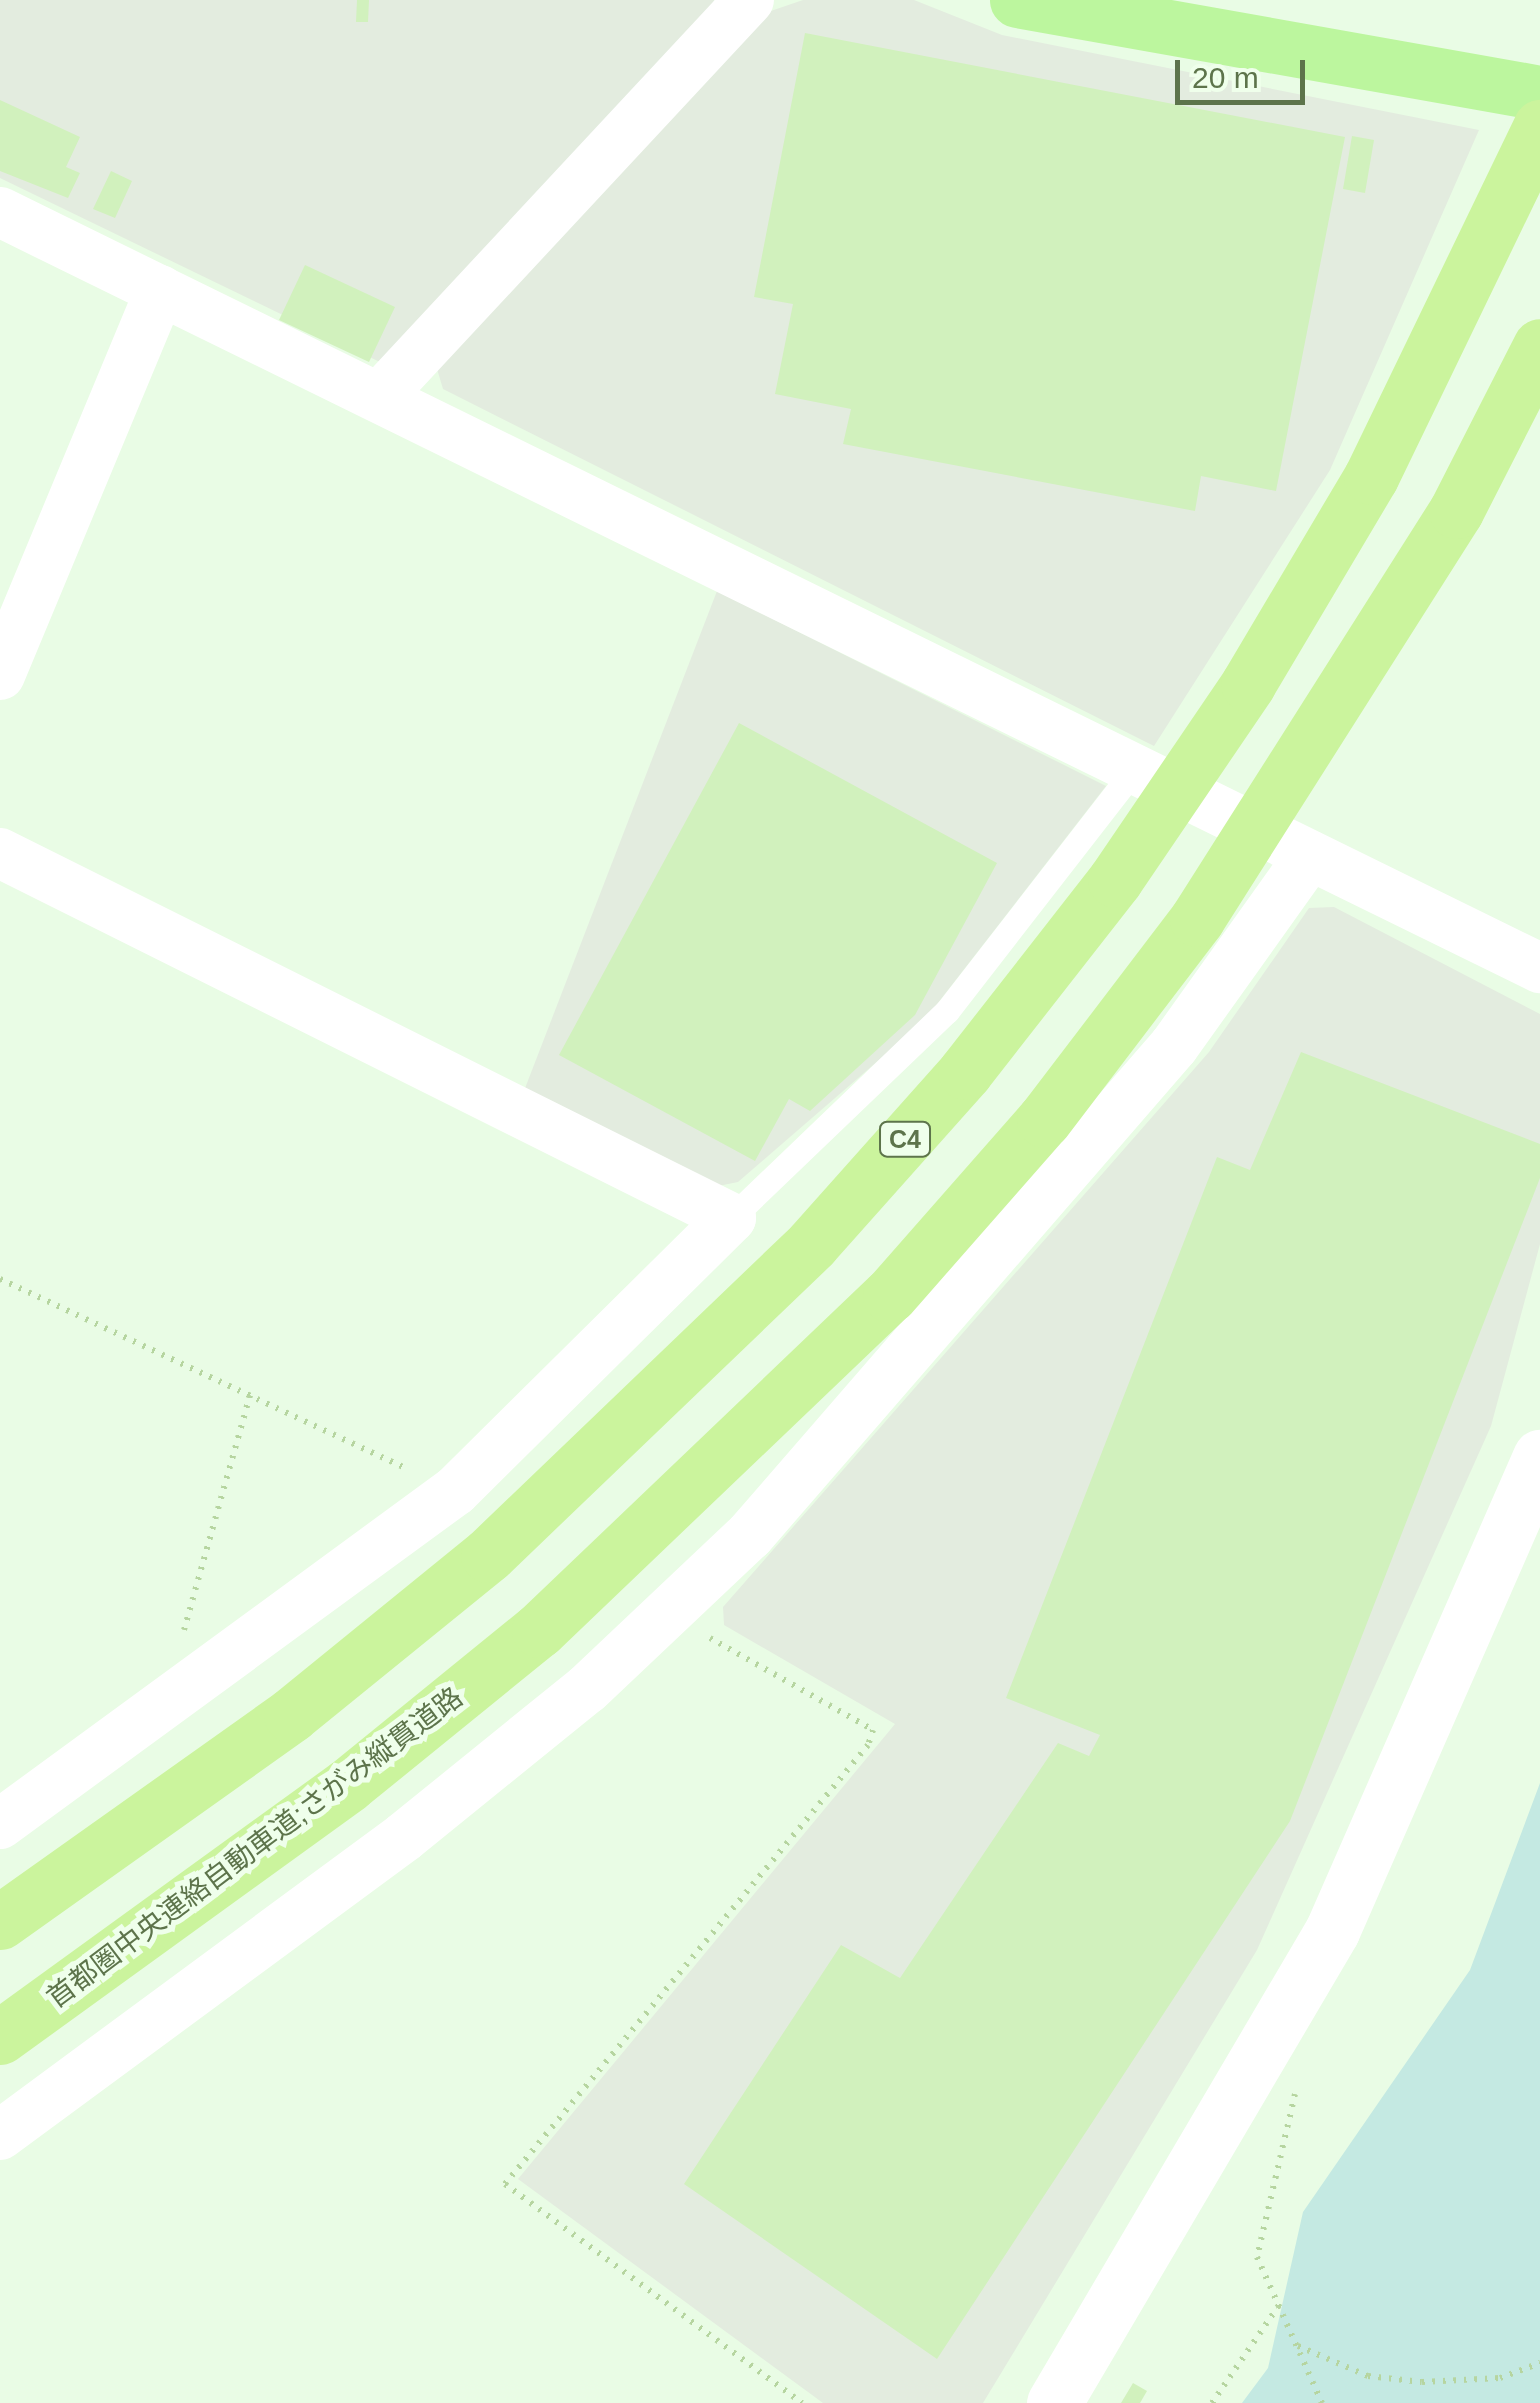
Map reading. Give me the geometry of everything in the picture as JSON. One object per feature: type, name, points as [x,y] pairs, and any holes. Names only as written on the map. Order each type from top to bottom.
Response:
[{"type":"highway","points":[[1017,0],[1540,93]]},
{"type":"highway","name":"C4","points":[[0,1922],[291,1715],[488,1555],[798,1258],[965,1072],[1115,880],[1248,684],[1371,477],[1540,126]]},
{"type":"highway","name":"首都圏中央連絡自動車道;さがみ縦貫道路","points":[[0,2037],[348,1785],[539,1630],[890,1294],[1044,1120],[1197,919],[1456,511],[1540,346]]},
{"type":"street","points":[[383,393],[749,0]]},
{"type":"street","points":[[0,212],[383,393],[1540,968]]},
{"type":"street","points":[[0,675],[160,290]]},
{"type":"street","points":[[0,853],[731,1218],[455,1491],[0,1824]]},
{"type":"street","points":[[0,2134],[404,1838],[587,1689],[736,1548],[1174,1046],[1310,855]]},
{"type":"street","points":[[1054,2403],[1332,1931],[1540,1456]]},
{"type":"lane","points":[[731,1218],[947,1011],[1138,765]]},
{"type":"path","points":[[185,1690],[174,1664],[250,1395]]},
{"type":"path","points":[[1260,2055],[1293,2078],[1295,2102],[1257,2257],[1322,2403]]},
{"type":"path","points":[[505,2184],[802,2403]]},
{"type":"path","points":[[1212,2403],[1279,2305]]},
{"type":"path","points":[[1297,2346],[1368,2376],[1422,2382],[1500,2378],[1540,2363]]},
{"type":"shaded area","points":[[0,0],[714,0],[711,17],[384,364],[0,178]]},
{"type":"shaded area","points":[[803,0],[914,0],[1002,35],[1479,130],[1330,470],[1154,746],[443,389],[434,359],[756,16]]},
{"type":"shaded area","points":[[717,591],[1106,786],[924,1021],[738,1182],[718,1186],[522,1096]]},
{"type":"shaded area","points":[[1334,907],[1540,1014],[1540,1244],[1491,1426],[1257,1950],[983,2403],[823,2403],[518,2179],[895,1724],[724,1625],[723,1607],[1209,1052],[1309,908]]},
{"type":"shaded area","points":[[1540,1783],[1540,2403],[1242,2403],[1268,2368],[1303,2212],[1470,1970]]},
{"type":"building","points":[[357,0],[369,0],[368,22],[356,22]]},
{"type":"building","points":[[805,33],[1345,137],[1276,491],[1201,476],[1195,511],[843,444],[851,409],[775,394],[793,304],[754,297]]},
{"type":"building","points":[[0,100],[80,137],[66,167],[80,173],[68,198],[0,171]]},
{"type":"building","points":[[1352,136],[1374,140],[1365,193],[1343,189]]},
{"type":"building","points":[[111,171],[132,181],[115,218],[93,209]]},
{"type":"building","points":[[305,265],[395,307],[369,362],[279,320]]},
{"type":"building","points":[[739,723],[997,863],[915,1015],[810,1111],[789,1099],[755,1161],[559,1055]]},
{"type":"building","points":[[1301,1052],[1540,1144],[1540,1178],[1290,1821],[937,2359],[684,2184],[841,1945],[900,1978],[1058,1743],[1089,1756],[1100,1735],[1006,1698],[1217,1157],[1250,1170]]},
{"type":"building","points":[[1133,2383],[1147,2391],[1140,2403],[1121,2403]]}]
